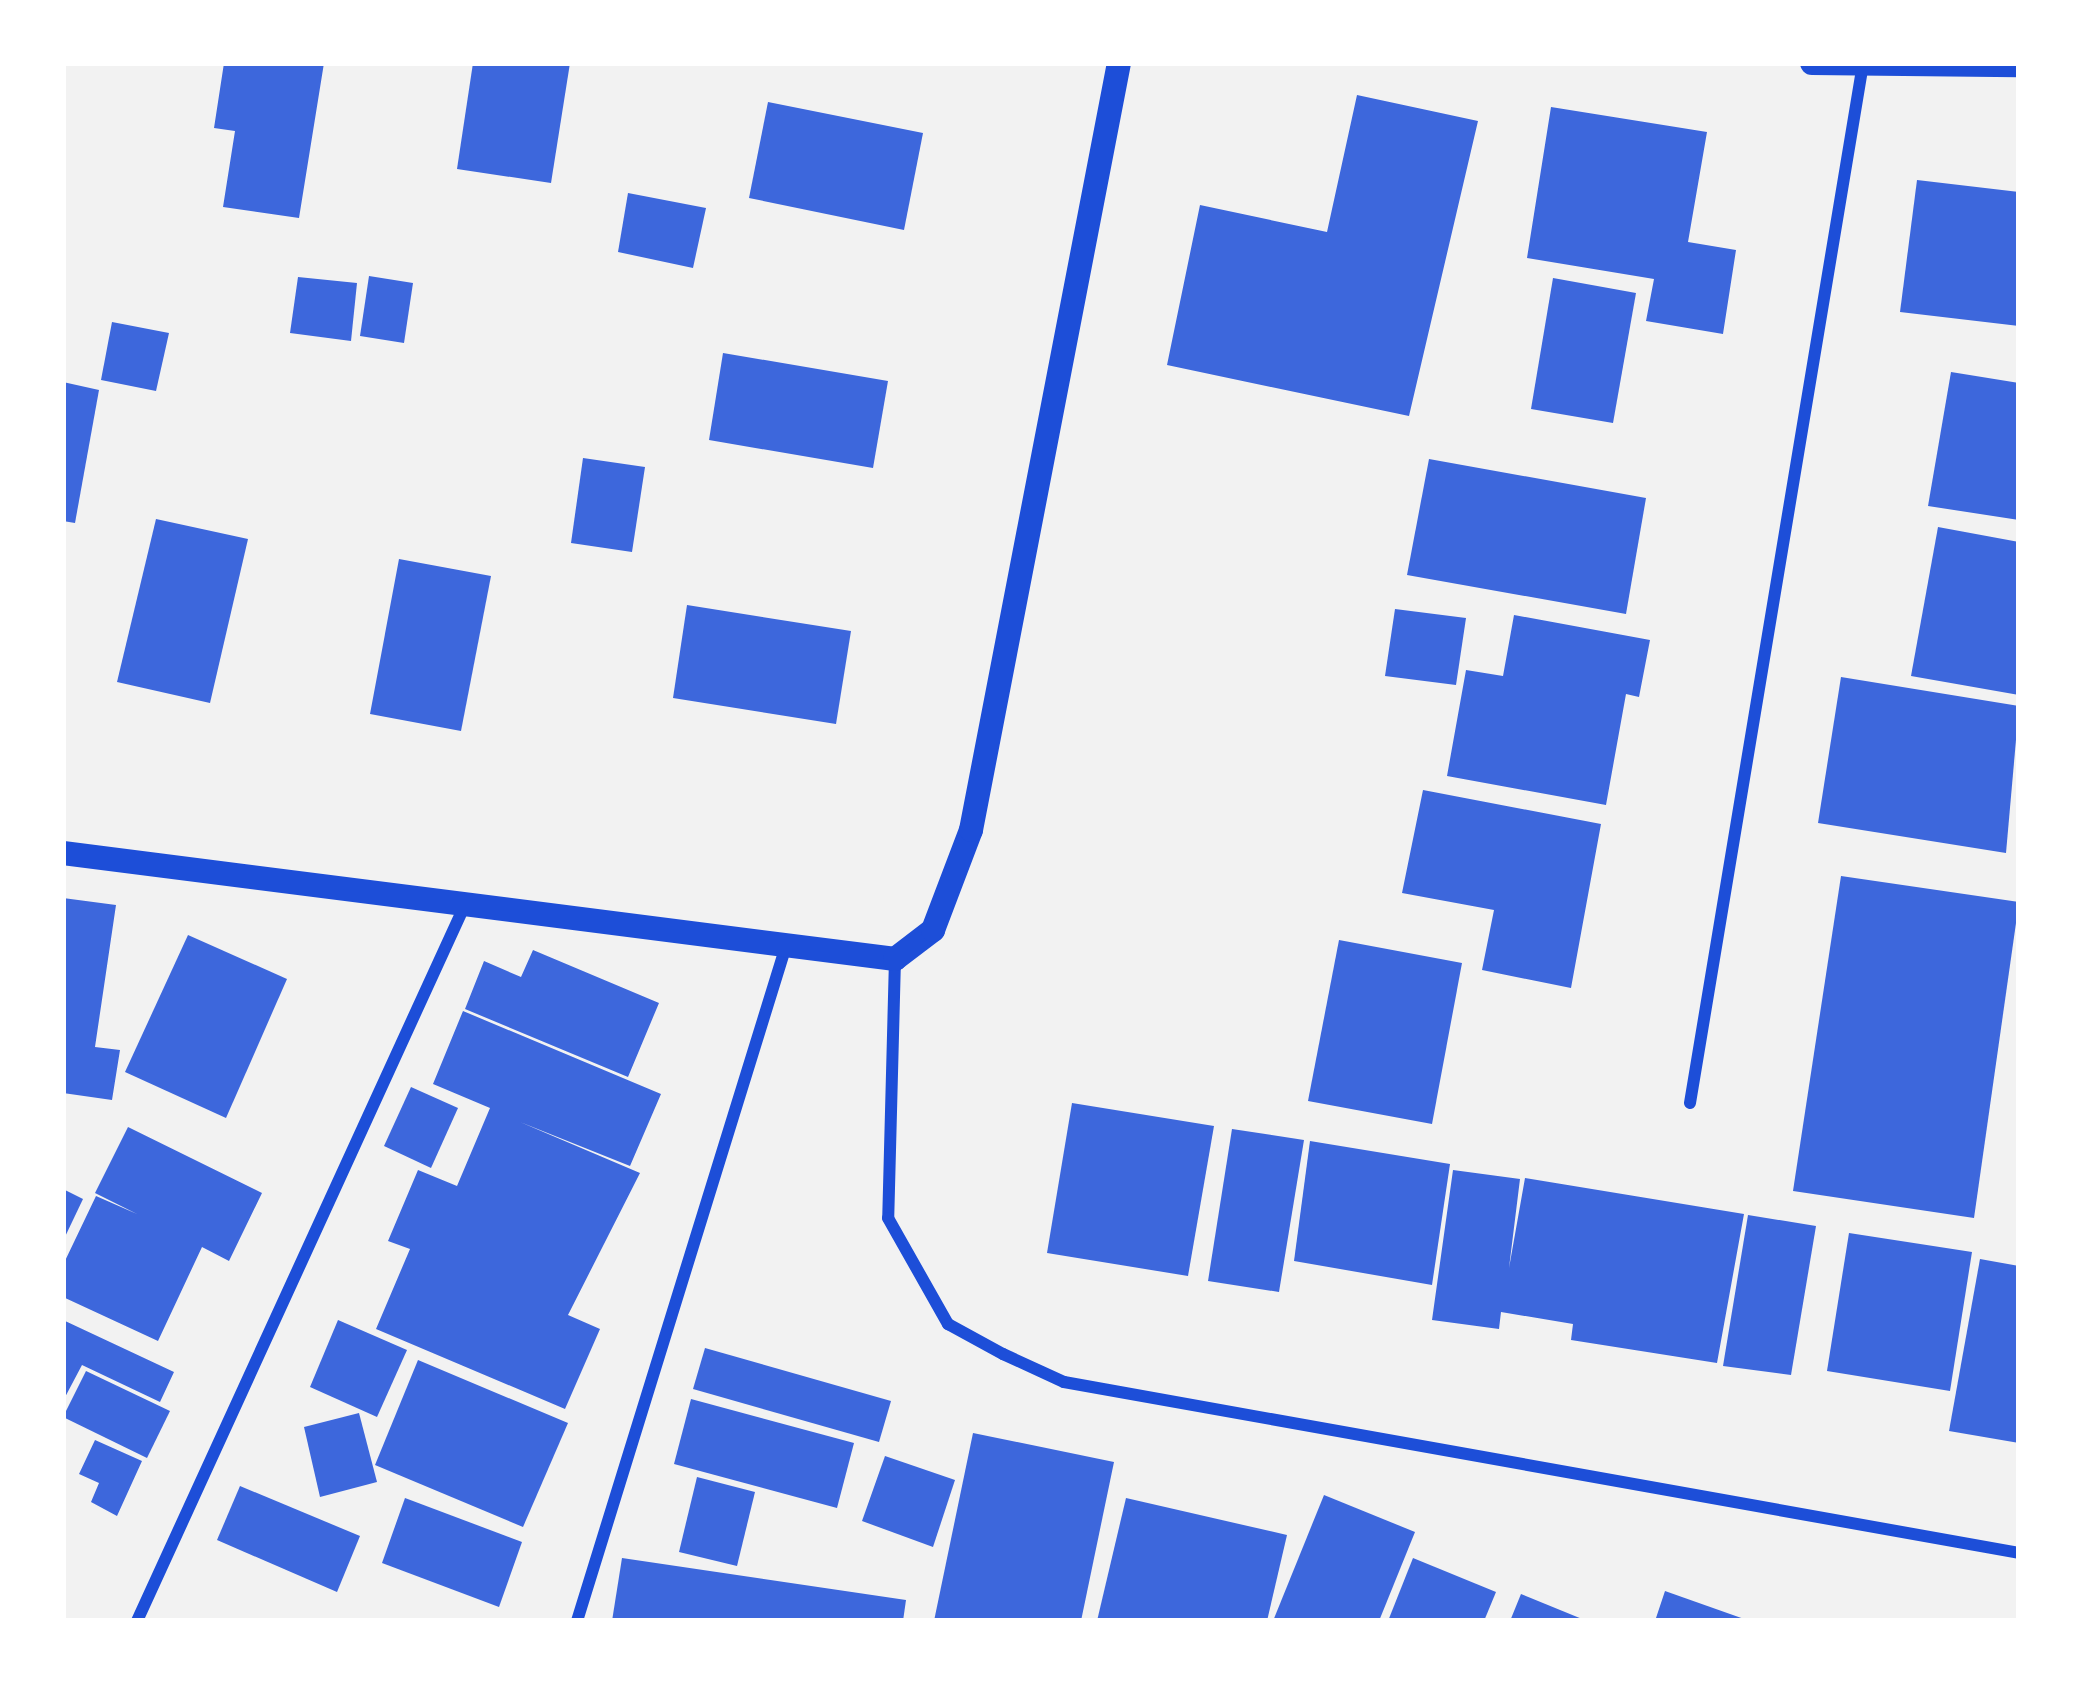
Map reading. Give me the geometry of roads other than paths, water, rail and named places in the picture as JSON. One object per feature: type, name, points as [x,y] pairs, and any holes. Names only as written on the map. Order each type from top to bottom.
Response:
[{"type":"main road","points":[[63,853],[462,911],[788,942],[896,959],[933,930],[971,830],[1119,63]]},
{"type":"main road","points":[[1812,63],[2019,65]]},
{"type":"street","points":[[1690,1102],[1862,66]]},
{"type":"street","points":[[137,1621],[462,911]]},
{"type":"street","points":[[577,1621],[788,942]]},
{"type":"street","points":[[896,959],[888,1217],[948,1324],[1003,1354],[1064,1382],[2019,1553]]}]
